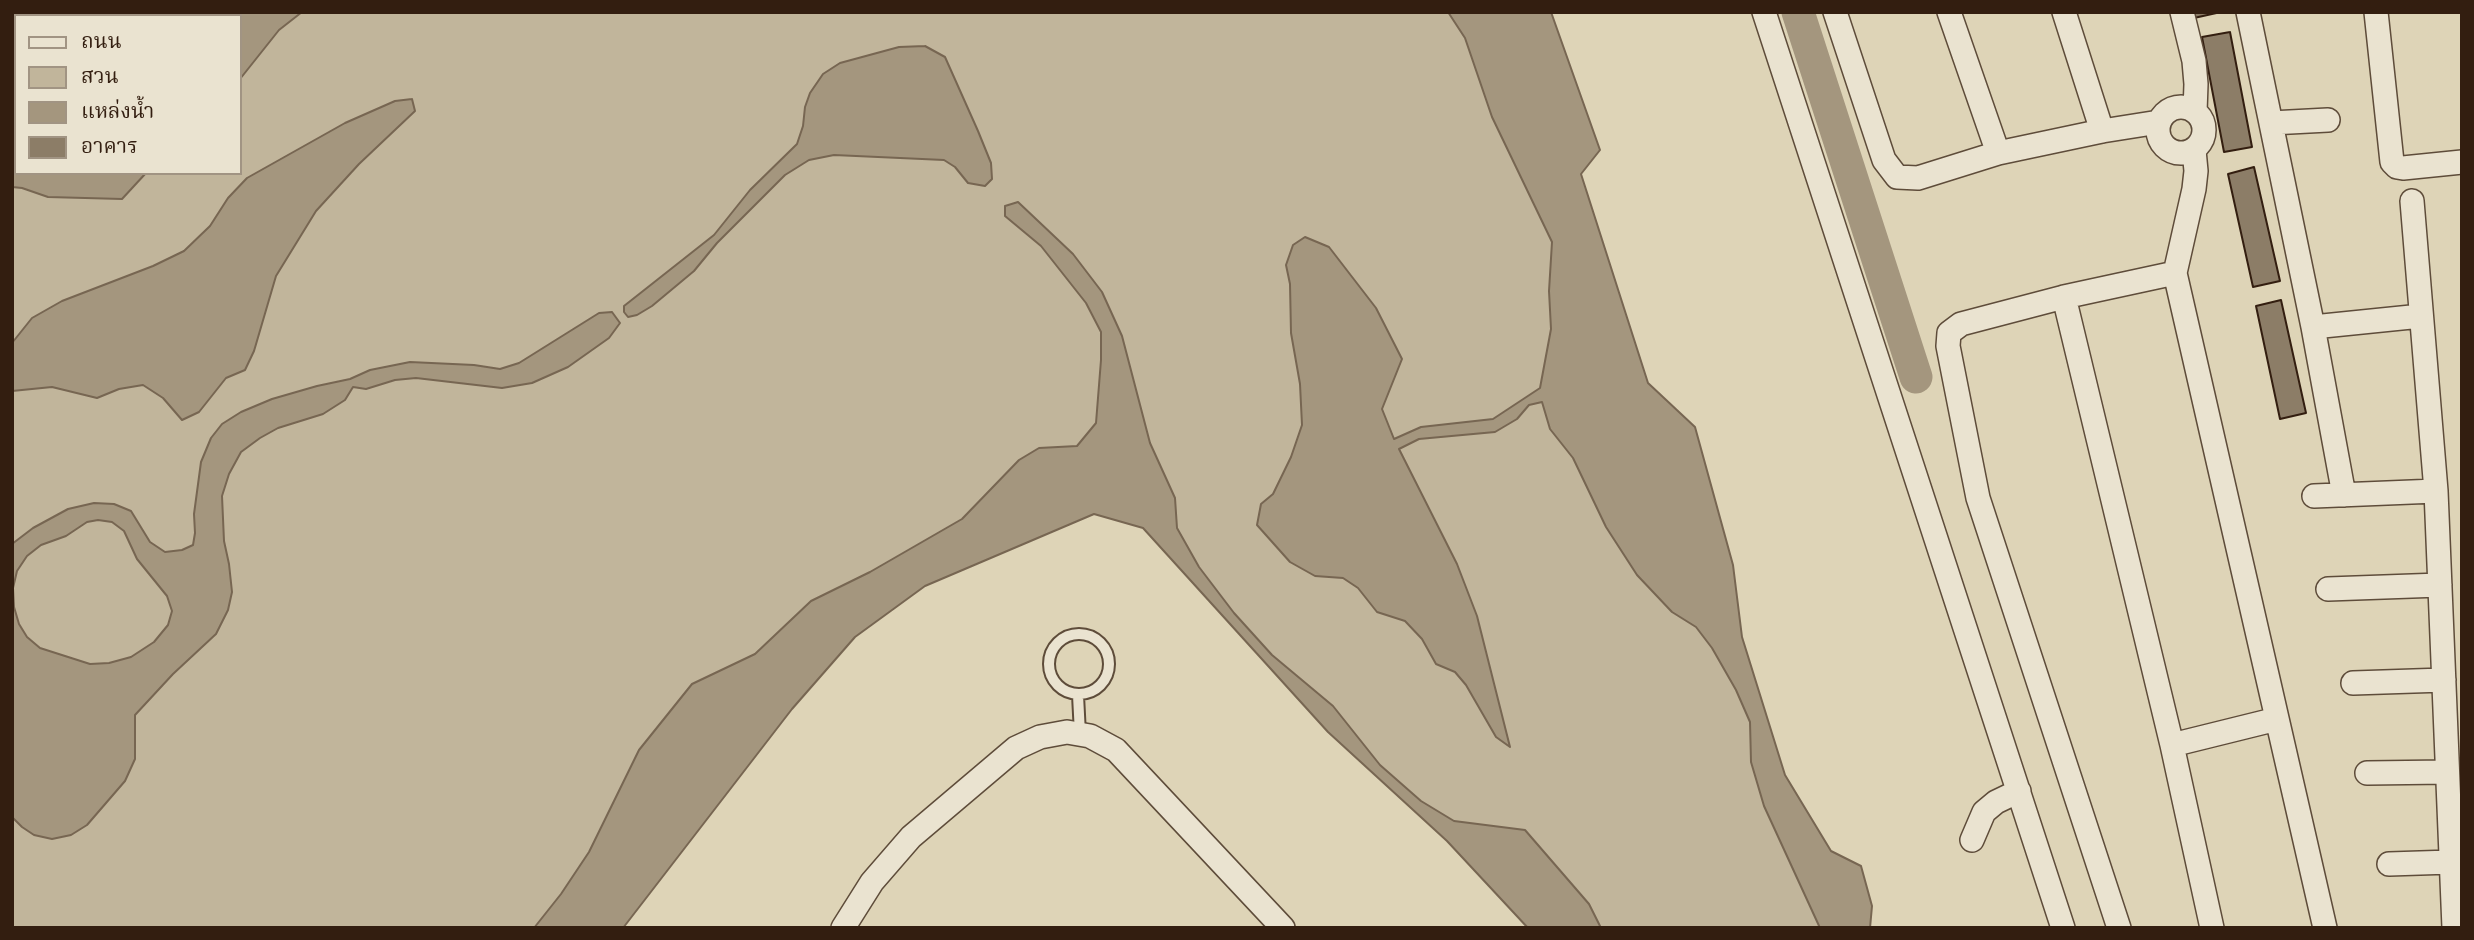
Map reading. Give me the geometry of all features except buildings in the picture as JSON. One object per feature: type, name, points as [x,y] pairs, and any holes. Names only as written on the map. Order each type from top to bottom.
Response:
[{"type":"street","points":[[1764,12],[2063,928]]},
{"type":"street","points":[[1835,12],[1884,160],[1897,177],[1918,178],[1998,152],[2159,122]]},
{"type":"street","points":[[1948,12],[1998,152]]},
{"type":"street","points":[[2064,12],[2102,131]]},
{"type":"street","points":[[2182,12],[2196,84],[2195,112]]},
{"type":"street","points":[[2248,12],[2314,327],[2344,495]]},
{"type":"street","points":[[2376,12],[2392,163],[2403,168],[2462,162]]},
{"type":"street","points":[[2174,108],[2189,108],[2200,117],[2203,138],[2194,150],[2181,154],[2167,149],[2158,137],[2159,122],[2162,116],[2174,108]]},
{"type":"street","points":[[2271,123],[2328,120]]},
{"type":"street","points":[[2194,150],[2194,189],[2175,273],[2325,928]]},
{"type":"street","points":[[2412,201],[2435,491],[2454,928]]},
{"type":"street","points":[[2119,928],[1978,498],[1948,346],[1949,333],[1961,324],[2064,297],[2175,273]]},
{"type":"street","points":[[2064,297],[2172,745],[2212,928]]},
{"type":"street","points":[[2314,327],[2421,316]]},
{"type":"street","points":[[2314,496],[2435,491]]},
{"type":"street","points":[[2329,589],[2440,585]]},
{"type":"street","points":[[2353,683],[2444,680]]},
{"type":"street","points":[[2172,745],[2277,719]]},
{"type":"street","points":[[843,928],[872,882],[911,837],[1016,748],[1040,737],[1067,732],[1090,736],[1116,750],[1283,928]]},
{"type":"street","points":[[2367,773],[2447,772]]},
{"type":"street","points":[[1972,840],[1984,812],[1996,802],[2019,791]]},
{"type":"street","points":[[2389,864],[2451,862]]},
{"type":"lane","points":[[1075,634],[1085,635],[1102,645],[1109,663],[1104,682],[1088,693],[1078,695],[1060,688],[1049,671],[1052,651],[1065,637],[1075,634]]},
{"type":"lane","points":[[1078,695],[1080,734]]},
{"type":"green space","points":[[12,12],[1551,12],[1600,150],[1581,174],[1648,383],[1695,427],[1733,565],[1742,637],[1785,775],[1831,851],[1861,866],[1872,906],[1870,928],[1528,928],[1447,841],[1328,732],[1143,528],[1094,514],[925,586],[855,637],[792,709],[623,928],[12,928]]},
{"type":"water","points":[[302,12],[279,30],[242,76],[242,14],[202,14]]},
{"type":"water","points":[[1448,12],[1551,12],[1600,150],[1581,174],[1648,383],[1695,427],[1733,565],[1742,637],[1785,775],[1831,851],[1861,866],[1872,906],[1870,928],[1820,928],[1764,806],[1751,762],[1750,722],[1736,690],[1712,648],[1696,627],[1672,612],[1637,575],[1606,527],[1573,458],[1550,429],[1542,402],[1529,405],[1517,419],[1495,432],[1419,439],[1399,449],[1457,564],[1477,616],[1510,747],[1496,737],[1466,685],[1455,672],[1436,664],[1422,639],[1405,621],[1377,612],[1358,588],[1343,578],[1315,576],[1290,562],[1257,525],[1261,504],[1273,494],[1291,457],[1302,425],[1286,265],[1293,245],[1305,237],[1329,247],[1376,308],[1402,359],[1382,409],[1394,439],[1421,427],[1493,419],[1540,388],[1551,329],[1549,291],[1552,242],[1492,117],[1465,38]]},
{"type":"water","points":[[925,46],[945,57],[978,131],[991,163],[992,179],[985,186],[968,183],[955,167],[944,160],[834,155],[809,160],[785,175],[717,243],[694,271],[652,306],[628,317],[624,306],[714,235],[750,190],[797,144],[810,93],[823,74],[840,63],[899,47]]},
{"type":"water","points":[[412,99],[415,111],[359,164],[316,211],[276,276],[254,351],[245,370],[226,378],[199,412],[182,420],[163,398],[143,385],[119,389],[97,398],[52,387],[12,391],[12,343],[32,318],[62,301],[153,266],[184,251],[210,226],[228,198],[247,178],[345,123],[395,101]]},
{"type":"water","points":[[12,103],[14,175],[144,175],[122,199],[48,197],[12,187]]},
{"type":"water","points":[[1018,202],[1073,254],[1102,292],[1122,336],[1150,443],[1175,498],[1177,528],[1199,567],[1234,613],[1272,655],[1333,706],[1380,765],[1421,801],[1454,821],[1525,830],[1589,904],[1601,928],[1528,928],[1447,841],[1328,732],[1143,528],[1094,514],[925,586],[855,637],[792,709],[623,928],[534,928],[589,852],[639,750],[692,684],[755,654],[811,601],[870,572],[962,519],[1019,460],[1039,448],[1077,446],[1096,423],[1101,332],[1086,303],[1041,246],[1005,216],[1005,206]]},
{"type":"water","points":[[612,312],[620,323],[609,338],[568,367],[532,383],[502,388],[416,378],[395,380],[366,389],[353,387],[345,400],[323,414],[278,428],[241,452],[229,474],[222,496],[224,541],[232,592],[228,610],[216,634],[173,674],[135,715],[135,759],[125,781],[87,825],[71,835],[52,839],[34,835],[12,817],[12,544],[33,528],[68,509],[94,503],[114,504],[131,511],[150,542],[165,552],[182,550],[193,545],[201,462],[211,438],[222,424],[241,412],[272,399],[350,379],[370,370],[410,362],[500,369],[519,363],[599,313]],"holes":[[[87,522],[112,522],[124,531],[137,559],[167,596],[172,611],[168,625],[154,642],[131,657],[109,663],[90,664],[40,648],[27,637],[19,624],[14,607],[13,588],[17,571],[27,556],[41,545],[66,536]]]},
{"type":"waterway","points":[[1798,12],[1916,377]]}]
